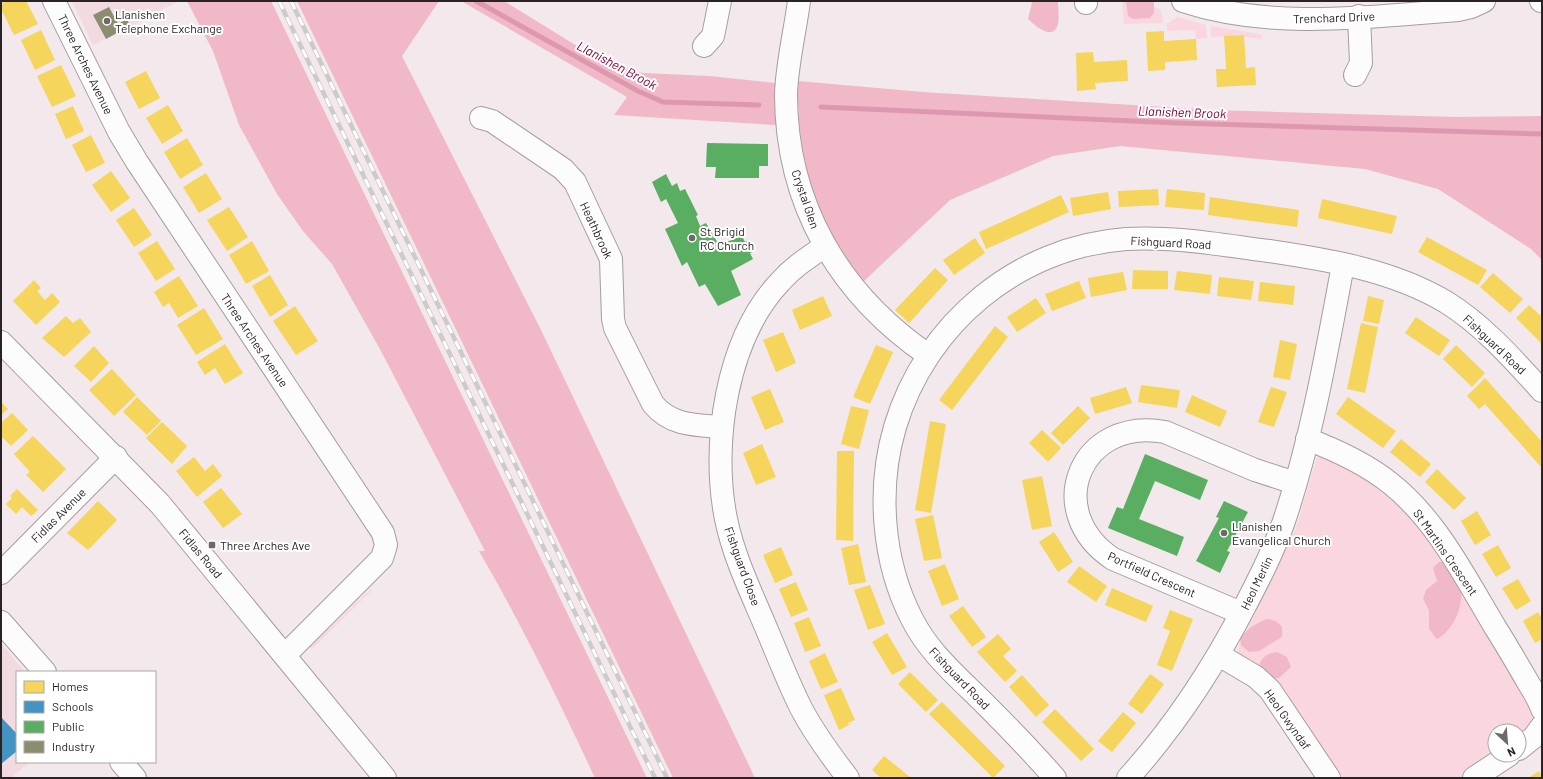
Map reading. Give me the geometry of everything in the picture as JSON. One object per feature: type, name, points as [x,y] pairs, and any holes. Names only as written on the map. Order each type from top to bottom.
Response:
[{"type":"street","name":"Three Arches Avenue","points":[[54,1],[119,132],[134,157],[383,534],[386,545],[382,558],[285,656]]},
{"type":"street","points":[[704,46],[713,36],[720,1]]},
{"type":"street","name":"Crystal Glen","points":[[800,1],[787,82],[788,129],[793,160],[812,220],[839,271],[876,314],[895,332],[928,355]]},
{"type":"street","name":"Trenchard Drive","points":[[1183,1],[1210,4],[1260,17],[1285,19],[1458,10],[1471,8],[1484,1]]},
{"type":"street","points":[[1355,75],[1361,63],[1359,16]]},
{"type":"street","name":"Heathbrook","points":[[481,118],[492,121],[563,169],[575,182],[611,259],[613,319],[615,328],[653,404],[659,412],[679,423],[722,427]]},
{"type":"street","name":"Fishguard Road","points":[[1055,778],[930,649],[911,618],[897,580],[887,536],[884,503],[885,473],[898,416],[915,376],[928,355],[948,329],[994,286],[1027,266],[1074,248],[1125,239],[1167,240],[1253,249],[1343,265],[1392,277],[1445,302],[1477,324],[1542,391]]},
{"type":"street","name":"Fishguard Close","points":[[825,246],[787,274],[768,296],[757,313],[736,360],[722,427],[720,462],[721,486],[727,521],[737,556],[764,624],[801,708],[823,744],[848,778]]},
{"type":"street","name":"Heol Merlin","points":[[1128,778],[1183,709],[1219,655],[1242,613],[1277,539],[1307,440],[1343,265]]},
{"type":"street","name":"Fidlas Road","points":[[1,342],[116,457],[175,522],[385,778]]},
{"type":"street","name":"Portfield Crescent","points":[[1242,613],[1113,559],[1101,551],[1085,532],[1079,521],[1075,497],[1080,471],[1097,448],[1111,437],[1124,432],[1153,430],[1165,432],[1255,470],[1295,483]]},
{"type":"street","name":"St Martins Crescent","points":[[1307,440],[1352,458],[1370,469],[1389,482],[1415,507],[1442,542],[1466,579],[1520,667],[1542,709]]},
{"type":"street","name":"Fidlas Avenue","points":[[1,573],[116,457]]},
{"type":"street","points":[[1,622],[44,671]]},
{"type":"street","name":"Heol Gwyndaf","points":[[1219,655],[1251,674],[1270,690],[1329,778]]},
{"type":"street","points":[[1527,743],[1534,738],[1542,726]]},
{"type":"street","points":[[122,763],[135,778]]},
{"type":"street","points":[[1474,778],[1497,763]]},
{"type":"shaded area","points":[[72,1],[179,1],[93,45]]},
{"type":"shaded area","points":[[187,1],[271,1],[647,778],[595,778],[540,663],[479,551],[485,551],[381,351],[332,264],[303,231],[277,194],[239,125],[213,51]]},
{"type":"shaded area","points":[[297,1],[439,1],[402,56],[542,332],[755,778],[673,778]]},
{"type":"shaded area","points":[[461,1],[504,1],[603,62],[643,73],[710,76],[775,83],[776,125],[614,115],[627,97]]},
{"type":"shaded area","points":[[1030,1],[1058,1],[1059,14],[1057,27],[1054,31],[1047,32],[1042,30],[1028,19],[1032,3]]},
{"type":"shaded area","points":[[1122,1],[1139,1],[1161,10],[1163,23],[1124,24]]},
{"type":"shaded area","points":[[1126,1],[1152,1],[1154,3],[1154,13],[1150,18],[1133,19],[1128,16]]},
{"type":"shaded area","points":[[1178,17],[1206,25],[1207,38],[1196,39],[1195,30],[1167,31],[1167,24]]},
{"type":"shaded area","points":[[1211,26],[1259,34],[1262,36],[1261,39],[1245,37],[1244,35],[1211,37]]},
{"type":"shaded area","points":[[798,81],[923,92],[1213,110],[1455,117],[1542,116],[1542,260],[1531,249],[1438,189],[1365,169],[1120,146],[1053,156],[950,200],[863,282],[846,260],[832,237],[812,188],[805,161],[801,135],[798,108]]},
{"type":"shaded area","points":[[1327,455],[1393,492],[1469,593],[1538,722],[1527,733],[1527,723],[1487,723],[1487,761],[1463,778],[1336,778],[1237,651],[1296,528],[1317,457]]},
{"type":"shaded area","points":[[1446,561],[1460,586],[1461,601],[1457,616],[1453,623],[1443,635],[1437,639],[1429,629],[1429,610],[1423,599],[1426,590],[1437,581],[1433,568],[1439,562]]},
{"type":"shaded area","points":[[371,589],[372,590],[312,649],[310,647]]},
{"type":"shaded area","points":[[1267,619],[1276,621],[1282,627],[1282,637],[1259,651],[1249,652],[1241,645],[1240,639],[1245,632]]},
{"type":"shaded area","points":[[1,643],[24,671],[16,671],[16,763],[29,763],[13,776],[15,778],[1,778]]},
{"type":"shaded area","points":[[1277,652],[1287,657],[1291,667],[1279,678],[1270,679],[1259,666],[1261,660],[1265,656]]},
{"type":"building: Homes","points":[[6,1],[26,1],[38,24],[14,35],[1,9],[1,4]]},
{"type":"building: Homes","points":[[41,30],[55,60],[35,70],[21,40]]},
{"type":"building: Homes","points":[[1164,31],[1164,41],[1196,39],[1197,60],[1165,62],[1165,70],[1148,71],[1146,32]]},
{"type":"building: Homes","points":[[1244,35],[1246,68],[1255,67],[1256,85],[1217,87],[1216,69],[1226,69],[1224,36]]},
{"type":"building: Homes","points":[[1093,52],[1094,62],[1127,60],[1128,81],[1095,83],[1096,89],[1077,91],[1076,53]]},
{"type":"building: Homes","points":[[61,65],[76,96],[52,107],[37,76]]},
{"type":"building: Homes","points":[[146,71],[160,98],[139,109],[125,82]]},
{"type":"building: Homes","points":[[168,105],[183,131],[162,144],[146,118]]},
{"type":"building: Homes","points":[[73,106],[84,131],[66,139],[55,114]]},
{"type":"building: Homes","points":[[91,135],[105,163],[86,172],[72,145]]},
{"type":"building: Homes","points":[[187,138],[203,165],[180,179],[164,152]]},
{"type":"building: Homes","points":[[111,171],[130,198],[111,212],[92,185]]},
{"type":"building: Homes","points":[[206,173],[222,199],[199,213],[183,187]]},
{"type":"building: Homes","points":[[1158,189],[1159,205],[1119,207],[1118,191]]},
{"type":"building: Homes","points":[[1167,189],[1205,193],[1204,210],[1165,207]]},
{"type":"building: Homes","points":[[1108,192],[1111,209],[1073,216],[1070,198]]},
{"type":"building: Homes","points":[[1061,195],[1069,212],[986,249],[979,232]]},
{"type":"building: Homes","points":[[1210,197],[1299,210],[1297,227],[1208,215]]},
{"type":"building: Homes","points":[[1322,199],[1397,216],[1392,234],[1318,218]]},
{"type":"building: Homes","points":[[229,207],[248,237],[227,251],[207,220]]},
{"type":"building: Homes","points":[[134,208],[152,235],[134,247],[116,220]]},
{"type":"building: Homes","points":[[1427,237],[1487,270],[1478,285],[1418,252]]},
{"type":"building: Homes","points":[[975,238],[985,253],[954,275],[943,260]]},
{"type":"building: Homes","points":[[157,241],[175,269],[156,281],[138,253]]},
{"type":"building: Homes","points":[[252,241],[269,271],[246,284],[229,255]]},
{"type":"building: Homes","points":[[935,268],[948,280],[909,323],[895,310]]},
{"type":"building: Homes","points":[[1133,270],[1168,271],[1168,289],[1132,289]]},
{"type":"building: Homes","points":[[1177,271],[1212,275],[1210,294],[1174,290]]},
{"type":"building: Homes","points":[[1123,272],[1127,290],[1091,297],[1088,278]]},
{"type":"building: Homes","points":[[1493,273],[1523,299],[1510,313],[1480,287]]},
{"type":"building: Homes","points":[[270,275],[288,305],[270,317],[252,286]]},
{"type":"building: Homes","points":[[179,276],[198,306],[178,318],[169,303],[163,307],[154,292]]},
{"type":"building: Homes","points":[[1219,277],[1254,281],[1251,300],[1217,296]]},
{"type":"building: Homes","points":[[34,280],[41,288],[37,291],[45,300],[52,293],[60,302],[36,325],[13,301]]},
{"type":"building: Homes","points":[[1079,281],[1086,298],[1052,311],[1045,294]]},
{"type":"building: Homes","points":[[1260,282],[1295,286],[1293,305],[1258,301]]},
{"type":"building: Homes","points":[[823,296],[832,316],[800,330],[792,310]]},
{"type":"building: Homes","points":[[1368,296],[1384,300],[1379,324],[1363,321]]},
{"type":"building: Homes","points":[[1036,298],[1046,313],[1017,332],[1007,317]]},
{"type":"building: Homes","points":[[1529,305],[1542,317],[1542,344],[1516,318]]},
{"type":"building: Homes","points":[[295,306],[318,341],[296,355],[273,321]]},
{"type":"building: Homes","points":[[204,308],[223,339],[196,355],[177,325]]},
{"type":"building: Homes","points":[[66,316],[73,323],[80,318],[91,332],[64,357],[42,338]]},
{"type":"building: Homes","points":[[1416,317],[1450,340],[1439,356],[1405,333]]},
{"type":"building: Homes","points":[[1361,323],[1378,327],[1365,393],[1347,389]]},
{"type":"building: Homes","points":[[995,326],[1008,337],[952,410],[939,400]]},
{"type":"building: Homes","points":[[783,332],[796,363],[776,372],[763,340]]},
{"type":"building: Homes","points":[[1280,340],[1297,344],[1290,380],[1273,377]]},
{"type":"building: Homes","points":[[225,344],[243,373],[225,384],[215,368],[205,375],[197,362]]},
{"type":"building: Homes","points":[[876,345],[893,352],[870,404],[853,397]]},
{"type":"building: Homes","points":[[1456,345],[1485,373],[1472,387],[1443,359]]},
{"type":"building: Homes","points":[[94,346],[109,363],[91,382],[74,366]]},
{"type":"building: Homes","points":[[112,369],[136,395],[114,416],[89,390]]},
{"type":"building: Homes","points":[[1485,378],[1542,442],[1542,468],[1485,404],[1479,409],[1467,396]]},
{"type":"building: Homes","points":[[1141,385],[1180,390],[1177,408],[1138,402]]},
{"type":"building: Homes","points":[[1126,387],[1132,403],[1095,414],[1090,398]]},
{"type":"building: Homes","points":[[1271,387],[1287,392],[1274,427],[1258,422]]},
{"type":"building: Homes","points":[[770,389],[784,422],[765,430],[751,397]]},
{"type":"building: Homes","points":[[1192,395],[1227,411],[1220,427],[1185,412]]},
{"type":"building: Homes","points":[[137,397],[161,421],[147,435],[123,412]]},
{"type":"building: Homes","points":[[1348,397],[1396,431],[1383,448],[1336,414]]},
{"type":"building: Homes","points":[[1,402],[8,409],[1,415]]},
{"type":"building: Homes","points":[[851,406],[869,410],[859,449],[841,444]]},
{"type":"building: Homes","points":[[1078,406],[1090,418],[1063,445],[1051,433]]},
{"type":"building: Homes","points":[[12,413],[28,430],[11,446],[3,438],[1,440],[1,423]]},
{"type":"building: Homes","points":[[930,421],[946,424],[931,513],[915,510]]},
{"type":"building: Homes","points":[[162,422],[187,446],[172,464],[146,438]]},
{"type":"building: Homes","points":[[1042,430],[1061,448],[1048,462],[1029,443]]},
{"type":"building: Homes","points":[[33,436],[66,469],[43,492],[26,475],[30,472],[14,454]]},
{"type":"building: Homes","points":[[1401,439],[1431,464],[1420,477],[1390,452]]},
{"type":"building: Homes","points":[[762,444],[776,477],[756,485],[743,453]]},
{"type":"building: Homes","points":[[837,451],[854,451],[853,541],[836,540]]},
{"type":"building: Homes","points":[[194,457],[205,471],[213,464],[222,476],[197,497],[176,471]]},
{"type":"building: Homes","points":[[1437,469],[1466,498],[1454,510],[1425,482]]},
{"type":"building: Homes","points":[[1042,476],[1052,526],[1032,530],[1022,480]]},
{"type":"building: Homes","points":[[221,488],[242,514],[223,528],[203,502]]},
{"type":"building: Homes","points":[[17,489],[38,510],[31,516],[22,507],[16,514],[6,504],[12,498],[10,496]]},
{"type":"building: Homes","points":[[98,501],[117,520],[88,550],[67,533]]},
{"type":"building: Homes","points":[[1477,511],[1491,535],[1475,545],[1461,521]]},
{"type":"building: Homes","points":[[933,515],[942,558],[924,561],[915,519]]},
{"type":"building: Homes","points":[[1054,532],[1073,562],[1058,572],[1039,542]]},
{"type":"building: Homes","points":[[858,544],[866,582],[849,585],[841,548]]},
{"type":"building: Homes","points":[[1498,545],[1511,568],[1496,577],[1482,554]]},
{"type":"building: Homes","points":[[781,547],[793,575],[775,583],[763,555]]},
{"type":"building: Homes","points":[[945,564],[959,599],[942,606],[928,571]]},
{"type":"building: Homes","points":[[1079,566],[1107,586],[1096,602],[1067,582]]},
{"type":"building: Homes","points":[[1518,579],[1531,601],[1516,610],[1502,588]]},
{"type":"building: Homes","points":[[796,582],[808,610],[791,617],[779,589]]},
{"type":"building: Homes","points":[[870,585],[885,624],[868,630],[854,590]]},
{"type":"building: Homes","points":[[1112,588],[1153,606],[1146,622],[1105,605]]},
{"type":"building: Homes","points":[[963,606],[986,637],[972,647],[949,616]]},
{"type":"building: Homes","points":[[1170,610],[1193,619],[1172,671],[1157,665],[1170,631],[1163,628]]},
{"type":"building: Homes","points":[[1538,612],[1542,619],[1542,639],[1535,643],[1523,621]]},
{"type":"building: Homes","points":[[809,617],[821,646],[805,652],[794,623]]},
{"type":"building: Homes","points":[[887,633],[907,667],[892,675],[872,642]]},
{"type":"building: Homes","points":[[998,634],[1011,649],[1003,656],[1017,671],[1005,682],[977,652]]},
{"type":"building: Homes","points":[[825,653],[838,682],[821,689],[809,661]]},
{"type":"building: Homes","points":[[910,672],[938,700],[926,712],[898,684]]},
{"type":"building: Homes","points":[[1150,674],[1164,684],[1142,714],[1128,704]]},
{"type":"building: Homes","points":[[1022,675],[1049,705],[1036,717],[1009,687]]},
{"type":"building: Homes","points":[[841,688],[855,720],[839,730],[824,695]]},
{"type":"building: Homes","points":[[942,702],[1005,766],[993,778],[929,714]]},
{"type":"building: Homes","points":[[1055,709],[1094,749],[1081,761],[1042,722]]},
{"type":"building: Homes","points":[[1123,712],[1136,723],[1112,752],[1098,741]]},
{"type":"building: Homes","points":[[884,756],[911,778],[881,778],[872,770]]},
{"type":"building: Homes","points":[[1539,771],[1542,778],[1528,778]]},
{"type":"building: Schools","points":[[1,717],[16,733],[16,752],[1,764]]},
{"type":"building: Public","points":[[707,143],[768,144],[768,166],[759,166],[759,178],[715,178],[716,167],[706,167]]},
{"type":"building: Public","name":"St Brigid RC Church","points":[[666,174],[672,186],[677,183],[680,191],[685,189],[698,215],[696,216],[700,226],[706,223],[719,245],[742,236],[745,242],[749,240],[754,251],[750,253],[753,259],[731,271],[741,295],[718,306],[705,284],[699,287],[687,262],[682,266],[665,229],[678,223],[666,199],[661,202],[652,182]]},
{"type":"building: Public","points":[[1145,454],[1208,480],[1200,500],[1155,481],[1139,519],[1184,537],[1177,556],[1108,528],[1117,507],[1123,509]]},
{"type":"building: Public","name":"Llanishen Evangelical Church","points":[[1224,501],[1248,512],[1227,551],[1230,552],[1220,573],[1196,561],[1219,518],[1216,517]]},
{"type":"building: Industry","name":"Llanishen Telephone Exchange","points":[[109,7],[118,24],[127,19],[130,26],[106,39],[93,15]]},
{"type":"waterway","name":"Llanishen Brook","points":[[476,1],[638,91],[663,102],[759,105]]},
{"type":"waterway","name":"Llanishen Brook","points":[[821,107],[1177,123],[1542,134]]},
{"type":"railway","points":[[279,1],[655,778]]},
{"type":"railway","points":[[291,1],[667,778]]},
{"type":"place","name":"Llanishen Telephone Exchange","points":[[107,21]]},
{"type":"place","name":"St Brigid RC Church","points":[[692,238]]},
{"type":"place","name":"Llanishen Evangelical Church","points":[[1224,533]]},
{"type":"place","name":"Three Arches Ave","points":[[212,545]]}]
